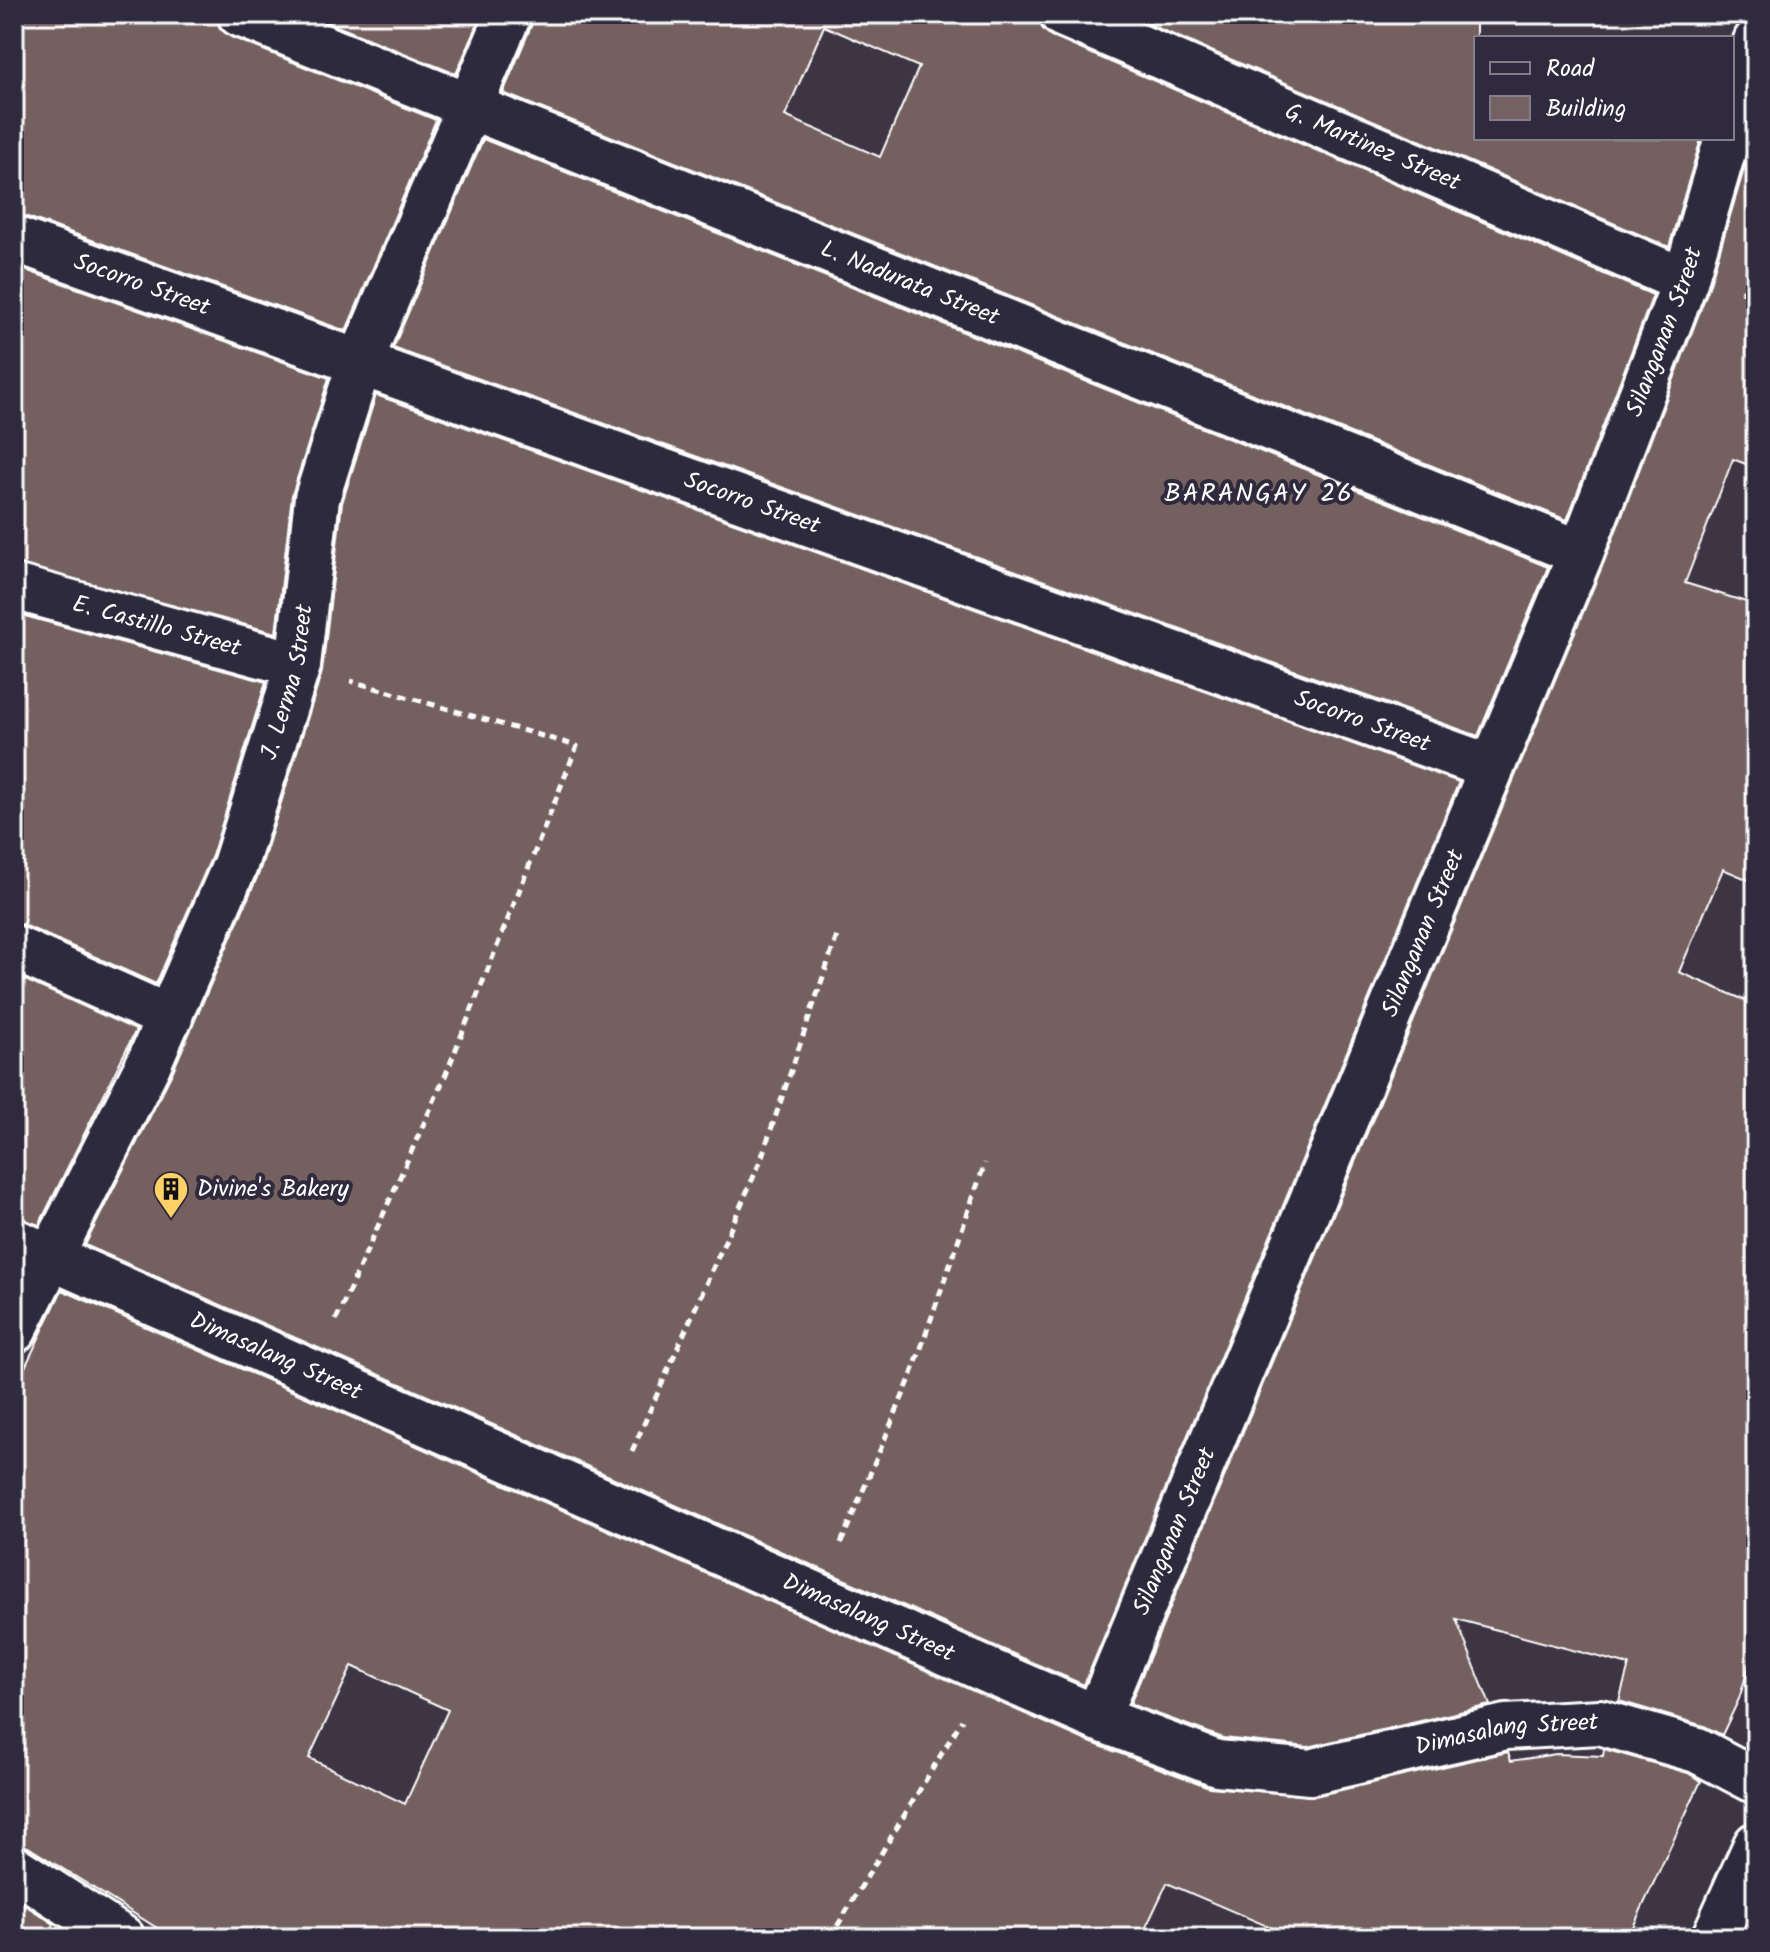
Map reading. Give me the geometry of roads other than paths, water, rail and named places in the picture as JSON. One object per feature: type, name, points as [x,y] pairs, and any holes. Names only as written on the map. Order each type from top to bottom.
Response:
[{"type":"street","name":"L. Nadurata Street","points":[[240,14],[1581,553]]},
{"type":"street","name":"J. Lerma Street","points":[[14,1330],[33,1249],[170,1018],[235,865],[298,665],[317,498],[360,362],[509,14]]},
{"type":"street","name":"G. Martinez Street","points":[[1062,14],[1685,281]]},
{"type":"street","points":[[1734,115],[1756,41]]},
{"type":"street","name":"Silanganan Street","points":[[1097,1718],[1581,553],[1685,281],[1726,140]]},
{"type":"street","name":"Socorro Street","points":[[14,239],[1490,767]]},
{"type":"street","name":"E. Castillo Street","points":[[14,587],[298,665]]},
{"type":"street","points":[[14,948],[170,1018]]},
{"type":"street","name":"Dimasalang Street","points":[[33,1249],[991,1672],[1097,1718],[1217,1763],[1310,1772],[1506,1727],[1600,1722],[1697,1750],[1756,1781]]},
{"type":"street","points":[[1714,1938],[1756,1845]]},
{"type":"street","points":[[14,1868],[101,1932]]},
{"type":"place","name":"Divine's Bakery","points":[[171,1220]]},
{"type":"district","name":"BARANGAY 26","points":[[1259,494]]}]
